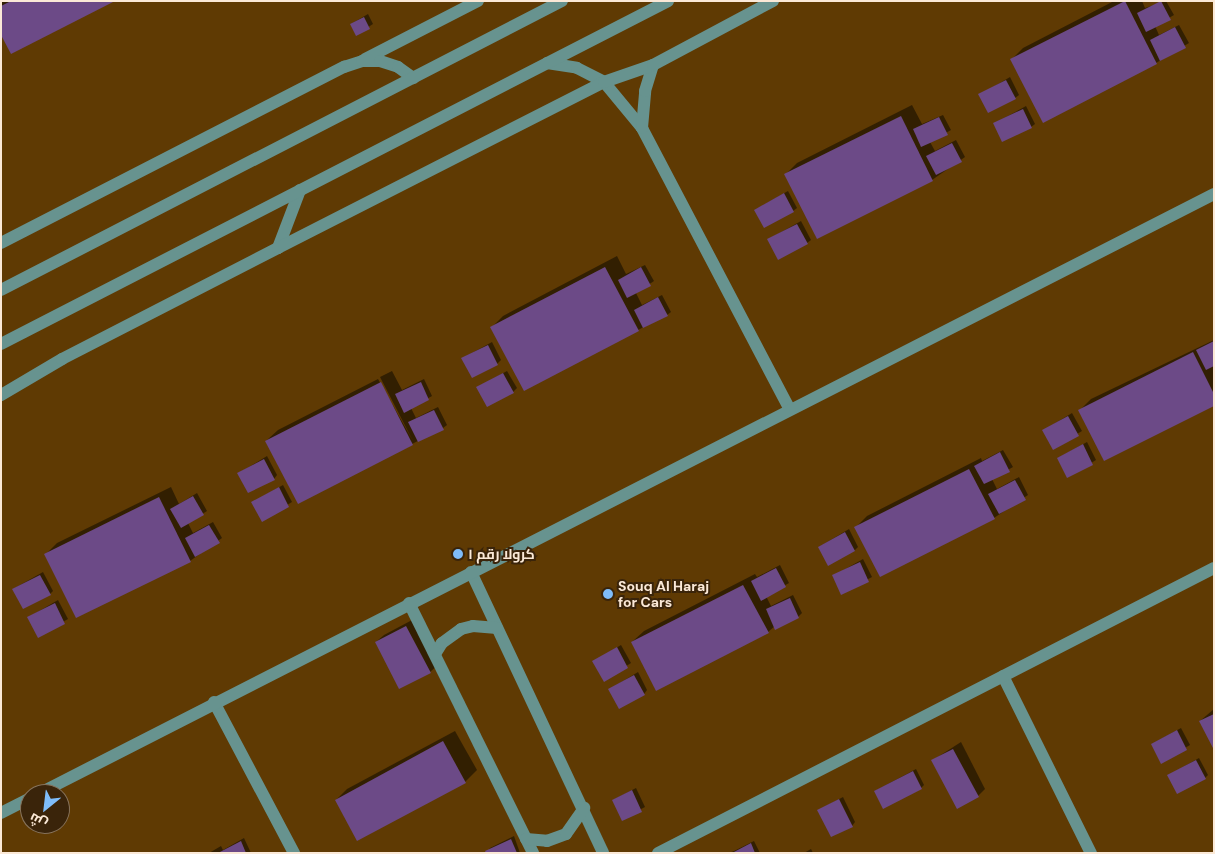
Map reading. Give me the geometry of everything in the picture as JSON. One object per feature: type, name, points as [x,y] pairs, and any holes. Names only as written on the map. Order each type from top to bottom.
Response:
[{"type":"street","points":[[1,243],[478,1]]},
{"type":"street","points":[[1,290],[562,1]]},
{"type":"street","points":[[1,344],[668,1]]},
{"type":"street","points":[[1,395],[53,363],[278,248],[604,82],[653,65],[774,1]]},
{"type":"street","points":[[362,60],[380,61],[398,67],[413,78]]},
{"type":"street","points":[[547,63],[577,68],[604,82],[642,128],[790,410]]},
{"type":"street","points":[[642,128],[646,92],[653,65]]},
{"type":"street","points":[[278,248],[300,190]]},
{"type":"street","points":[[57,784],[214,702],[1214,194]]},
{"type":"street","points":[[658,853],[1214,568]]},
{"type":"street","points":[[471,572],[584,808],[603,853]]},
{"type":"street","points":[[409,603],[533,853]]},
{"type":"street","points":[[435,654],[446,639],[461,629],[473,626],[497,628]]},
{"type":"street","points":[[1002,676],[1091,853]]},
{"type":"street","points":[[214,702],[294,853]]},
{"type":"street","points":[[1,813],[20,803]]},
{"type":"street","points":[[526,839],[547,841],[566,834],[584,808]]},
{"type":"building","points":[[11,1],[115,1],[11,54],[1,35],[1,6]]},
{"type":"building","points":[[1125,1],[1157,64],[1043,123],[1010,59]]},
{"type":"building","points":[[1161,1],[1171,20],[1146,32],[1137,13]]},
{"type":"building","points":[[364,17],[370,29],[356,36],[350,24]]},
{"type":"building","points":[[1175,27],[1186,48],[1160,61],[1150,40]]},
{"type":"building","points":[[1006,80],[1016,99],[988,113],[978,94]]},
{"type":"building","points":[[1023,109],[1032,128],[1002,142],[993,123]]},
{"type":"building","points":[[901,116],[933,181],[817,239],[784,174]]},
{"type":"building","points":[[939,117],[948,135],[921,147],[913,129]]},
{"type":"building","points":[[952,143],[962,162],[936,175],[926,156]]},
{"type":"building","points":[[784,193],[794,212],[764,228],[754,210]]},
{"type":"building","points":[[797,224],[808,244],[778,260],[767,239]]},
{"type":"building","points":[[605,267],[639,331],[524,391],[490,327]]},
{"type":"building","points":[[641,267],[651,286],[627,298],[618,280]]},
{"type":"building","points":[[658,297],[668,316],[643,328],[634,310]]},
{"type":"building","points":[[1214,341],[1214,366],[1206,370],[1196,350]]},
{"type":"building","points":[[488,345],[498,365],[472,378],[461,358]]},
{"type":"building","points":[[1193,352],[1214,394],[1214,406],[1104,461],[1078,410]]},
{"type":"building","points":[[503,373],[514,393],[487,407],[476,387]]},
{"type":"building","points":[[381,382],[413,445],[298,504],[265,441]]},
{"type":"building","points":[[421,382],[429,400],[404,413],[395,394]]},
{"type":"building","points":[[434,410],[444,430],[418,442],[408,422]]},
{"type":"building","points":[[1068,416],[1079,436],[1053,450],[1042,430]]},
{"type":"building","points":[[1083,444],[1093,465],[1067,478],[1057,458]]},
{"type":"building","points":[[1000,452],[1010,472],[984,484],[974,466]]},
{"type":"building","points":[[264,459],[275,480],[248,493],[237,473]]},
{"type":"building","points":[[969,469],[995,519],[880,577],[854,527]]},
{"type":"building","points":[[1015,480],[1026,500],[999,514],[988,494]]},
{"type":"building","points":[[279,487],[289,507],[262,522],[251,502]]},
{"type":"building","points":[[193,496],[204,515],[181,528],[170,509]]},
{"type":"building","points":[[159,497],[191,562],[76,618],[44,554]]},
{"type":"building","points":[[209,525],[220,543],[195,557],[185,538]]},
{"type":"building","points":[[845,532],[855,551],[828,566],[818,547]]},
{"type":"building","points":[[860,562],[869,582],[841,595],[832,575]]},
{"type":"building","points":[[776,568],[786,587],[761,601],[751,581]]},
{"type":"building","points":[[40,575],[51,595],[23,609],[12,589]]},
{"type":"building","points":[[743,585],[769,633],[656,691],[631,642]]},
{"type":"building","points":[[790,598],[799,618],[775,630],[766,609]]},
{"type":"building","points":[[55,603],[65,624],[38,638],[27,617]]},
{"type":"building","points":[[406,626],[431,673],[399,689],[375,642]]},
{"type":"building","points":[[617,647],[628,668],[604,682],[592,661]]},
{"type":"building","points":[[634,675],[645,695],[619,709],[608,689]]},
{"type":"building","points":[[1214,714],[1214,750],[1199,721]]},
{"type":"building","points":[[1177,730],[1187,750],[1161,764],[1151,744]]},
{"type":"building","points":[[443,741],[466,783],[357,841],[335,800]]},
{"type":"building","points":[[953,749],[979,797],[957,809],[931,760]]},
{"type":"building","points":[[1196,760],[1206,779],[1177,794],[1167,775]]},
{"type":"building","points":[[913,771],[922,789],[883,809],[874,791]]},
{"type":"building","points":[[632,790],[642,812],[622,821],[612,800]]},
{"type":"building","points":[[839,799],[853,827],[831,837],[817,810]]},
{"type":"building","points":[[511,839],[517,853],[486,853],[485,851]]},
{"type":"building","points":[[241,841],[246,853],[218,853]]},
{"type":"building","points":[[751,843],[755,853],[732,853]]},
{"type":"place","name":"كرولا رقم ١","points":[[458,554]]},
{"type":"place","name":"Souq Al Haraj for Cars","points":[[608,594]]}]
